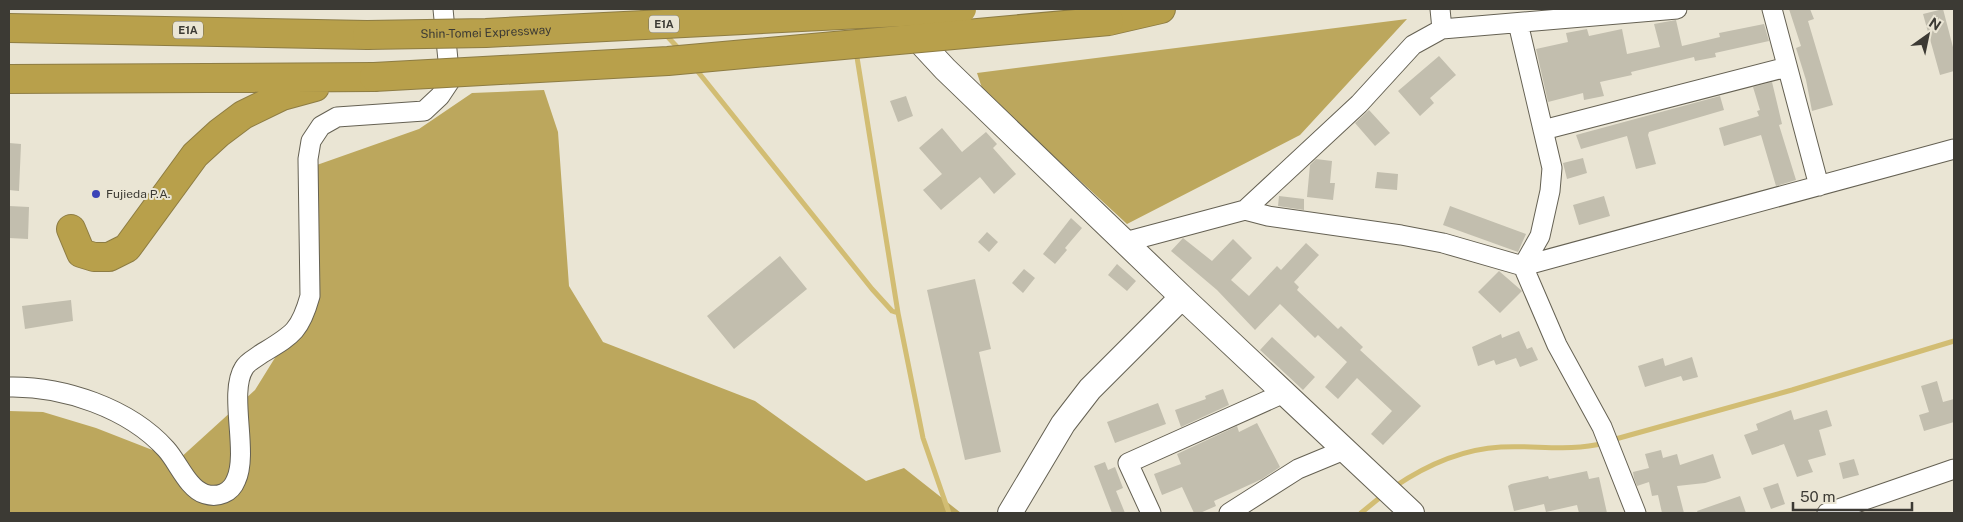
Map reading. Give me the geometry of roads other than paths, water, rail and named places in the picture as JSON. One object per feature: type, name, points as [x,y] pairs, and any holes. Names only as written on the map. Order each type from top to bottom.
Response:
[{"type":"highway","name":"Shin-Tomei Expressway","points":[[9,28],[366,35],[486,33],[962,9]]},
{"type":"highway","points":[[9,79],[345,79],[668,61],[1109,21],[1161,9]]},
{"type":"highway","points":[[71,229],[81,252],[88,255],[109,257],[127,248],[195,155],[219,133],[243,116],[282,96],[345,79]]},
{"type":"street","points":[[9,387],[66,394],[92,400],[115,411],[158,441],[195,487],[204,494],[220,496],[231,489],[237,480],[239,462],[239,385],[244,368],[297,330],[304,317],[310,296],[308,159],[311,141],[321,126],[337,117],[424,111],[440,96],[450,81],[443,9]]},
{"type":"street","points":[[889,9],[945,68],[1182,297],[1412,513]]},
{"type":"street","points":[[1440,9],[1442,29]]},
{"type":"street","points":[[1125,242],[1246,210],[1359,104],[1413,45],[1442,29],[1677,9]]},
{"type":"street","points":[[1772,9],[1819,186]]},
{"type":"street","points":[[1518,23],[1552,168],[1550,192],[1540,236],[1523,266]]},
{"type":"street","points":[[1543,130],[1787,66]]},
{"type":"street","points":[[1246,210],[1268,216],[1401,234],[1443,243],[1523,266],[1954,149]]},
{"type":"street","points":[[1523,266],[1557,345],[1602,427],[1636,513]]},
{"type":"street","points":[[1010,513],[1063,424],[1090,389],[1182,297]]},
{"type":"street","points":[[1151,513],[1128,463],[1284,393]]},
{"type":"street","points":[[1230,513],[1298,469],[1344,450]]},
{"type":"street","points":[[1827,513],[1954,469]]},
{"type":"waterway","points":[[642,9],[649,16]]},
{"type":"waterway","points":[[665,34],[681,51]]},
{"type":"waterway","points":[[856,51],[898,313],[923,438],[949,513]]},
{"type":"waterway","points":[[695,68],[872,289],[892,311],[898,313]]},
{"type":"waterway","points":[[1612,440],[1792,390],[1954,341]]},
{"type":"waterway","points":[[1394,487],[1418,472],[1445,460],[1487,448],[1566,448],[1604,443]]},
{"type":"waterway","points":[[1361,513],[1383,495]]},
{"type":"place","name":"Fujieda P.A.","points":[[96,194]]}]
